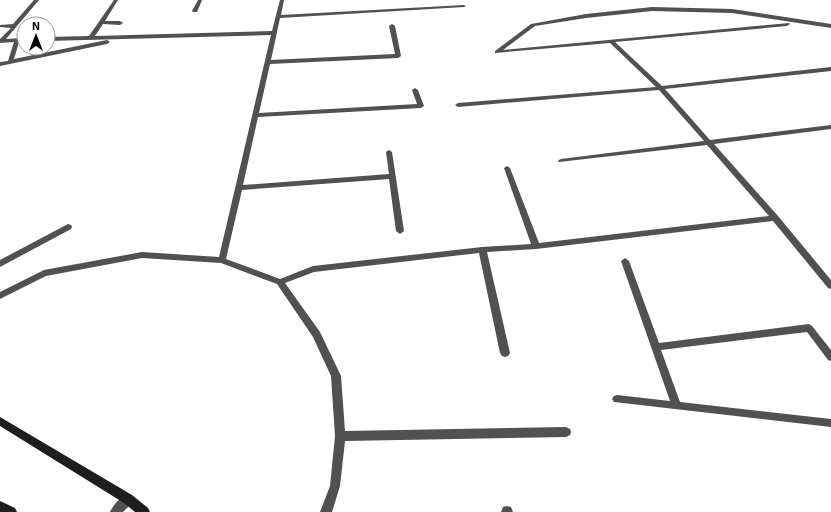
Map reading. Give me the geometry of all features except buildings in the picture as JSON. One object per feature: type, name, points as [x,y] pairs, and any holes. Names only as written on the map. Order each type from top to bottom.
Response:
[{"type":"street","points":[[1,41],[37,0]]},
{"type":"street","points":[[91,38],[116,0]]},
{"type":"street","points":[[195,11],[200,0]]},
{"type":"street","points":[[222,260],[240,188],[282,0]]},
{"type":"street","points":[[279,17],[464,6]]},
{"type":"street","points":[[799,22],[498,52],[533,25],[586,16],[652,9],[732,11],[831,26]]},
{"type":"street","points":[[102,22],[120,23]]},
{"type":"street","points":[[2,26],[15,26]]},
{"type":"street","points":[[268,62],[398,56],[392,26]]},
{"type":"street","points":[[56,39],[128,38],[275,32]]},
{"type":"street","points":[[0,64],[128,38]]},
{"type":"street","points":[[1,41],[16,40]]},
{"type":"street","points":[[611,41],[661,88],[710,142],[831,286]]},
{"type":"street","points":[[11,61],[16,44]]},
{"type":"street","points":[[458,105],[661,88],[831,69]]},
{"type":"street","points":[[256,115],[421,106],[415,90]]},
{"type":"street","points":[[561,161],[831,127]]},
{"type":"street","points":[[389,152],[400,231]]},
{"type":"street","points":[[507,168],[536,246]]},
{"type":"street","points":[[240,188],[393,176]]},
{"type":"street","points":[[280,282],[313,269],[482,250],[536,246],[775,218]]},
{"type":"street","points":[[0,264],[68,227]]},
{"type":"street","points":[[482,250],[505,353]]},
{"type":"street","points":[[0,296],[44,273],[142,255],[222,260],[280,282],[318,335],[336,376],[340,436],[335,486],[326,512]]},
{"type":"street","points":[[625,261],[677,406]]},
{"type":"street","points":[[655,347],[809,328],[831,357]]},
{"type":"street","points":[[617,399],[831,423]]},
{"type":"street","points":[[0,421],[128,499],[144,512]]},
{"type":"street","points":[[340,436],[566,432]]},
{"type":"street","points":[[116,512],[128,499]]},
{"type":"street","points":[[0,506],[11,512]]}]
